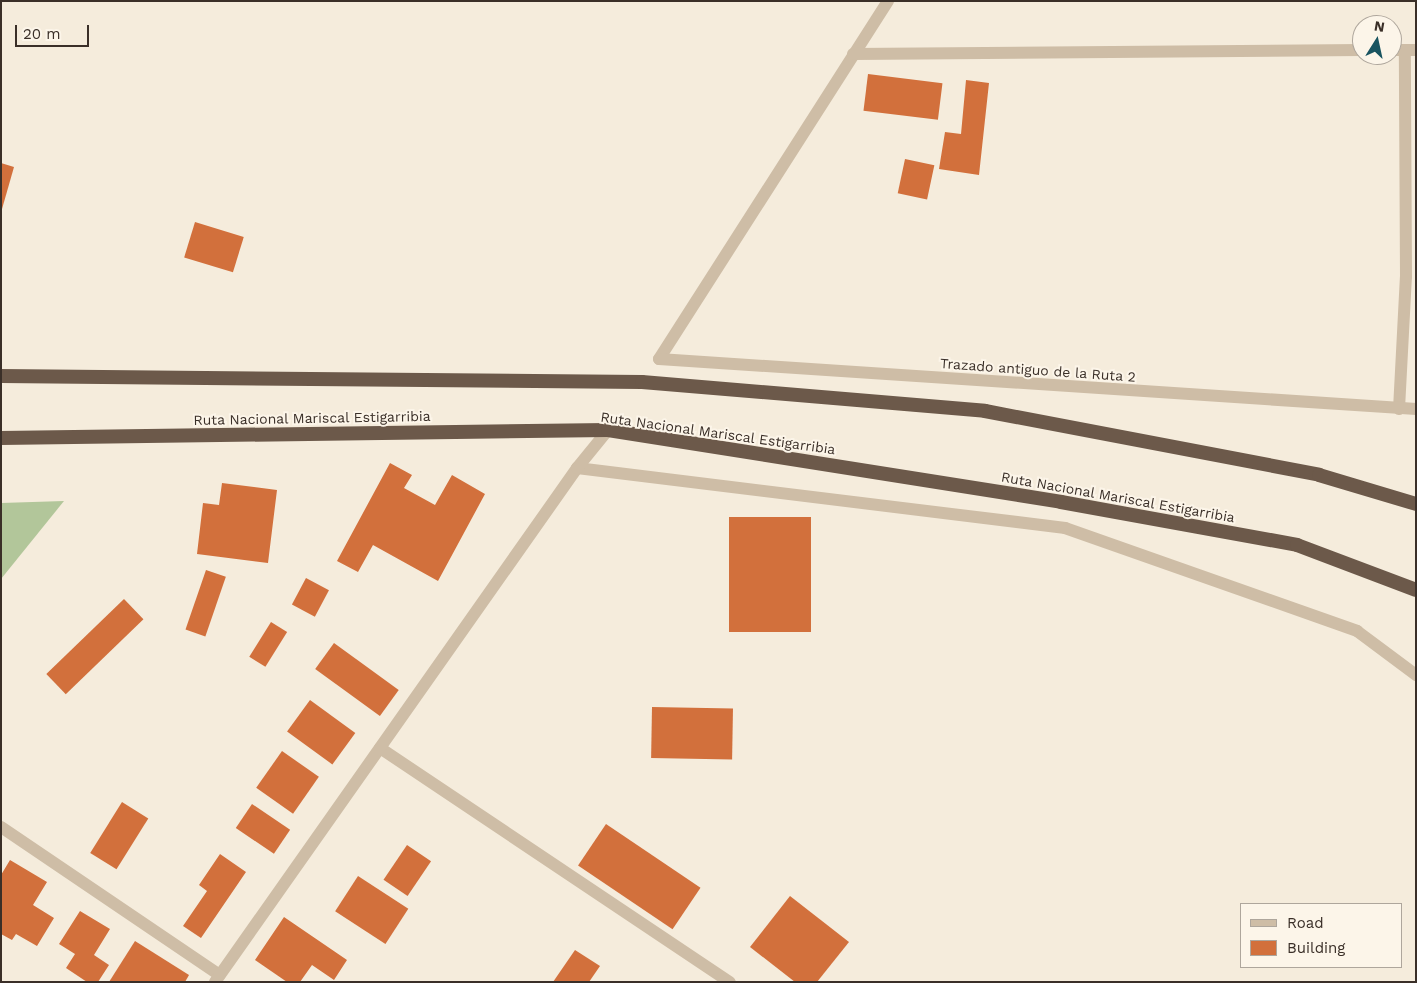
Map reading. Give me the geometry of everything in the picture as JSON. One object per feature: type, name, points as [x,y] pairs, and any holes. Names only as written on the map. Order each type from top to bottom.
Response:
[{"type":"highway","points":[[1,376],[642,382],[985,411],[1319,475],[1416,504]]},
{"type":"highway","name":"Ruta Nacional Mariscal Estigarribia","points":[[1,438],[608,430],[1051,501],[1297,545],[1416,590]]},
{"type":"street","points":[[852,54],[888,1]]},
{"type":"street","points":[[852,54],[1352,50]]},
{"type":"street","points":[[1399,409],[1406,277],[1411,50]]},
{"type":"street","name":"Trazado antiguo de la Ruta 2","points":[[852,54],[658,359],[1416,410]]},
{"type":"street","points":[[1,827],[217,978],[577,468],[608,430]]},
{"type":"street","points":[[577,468],[1065,528],[1357,631],[1416,675]]},
{"type":"street","points":[[380,748],[730,982]]},
{"type":"green space","points":[[64,501],[1,579],[1,503]]},
{"type":"building","points":[[868,74],[942,83],[938,120],[863,111]]},
{"type":"building","points":[[966,80],[989,83],[979,175],[939,169],[945,132],[961,134]]},
{"type":"building","points":[[905,159],[934,165],[927,199],[898,193]]},
{"type":"building","points":[[1,163],[14,167],[2,209],[1,209]]},
{"type":"building","points":[[195,222],[244,237],[233,272],[184,257]]},
{"type":"building","points":[[390,463],[412,475],[404,488],[435,505],[452,475],[485,494],[438,581],[373,545],[358,572],[337,561]]},
{"type":"building","points":[[222,483],[277,490],[268,563],[197,554],[203,503],[219,505]]},
{"type":"building","points":[[729,517],[811,517],[811,632],[729,632]]},
{"type":"building","points":[[206,570],[226,577],[205,636],[185,630]]},
{"type":"building","points":[[306,578],[329,590],[315,617],[292,604]]},
{"type":"building","points":[[124,599],[143,619],[66,694],[46,674]]},
{"type":"building","points":[[271,622],[287,632],[265,667],[249,657]]},
{"type":"building","points":[[334,643],[399,690],[380,716],[315,669]]},
{"type":"building","points":[[310,700],[355,733],[332,764],[287,732]]},
{"type":"building","points":[[652,707],[733,708],[732,759],[651,758]]},
{"type":"building","points":[[282,751],[319,777],[293,814],[256,788]]},
{"type":"building","points":[[122,802],[148,818],[116,869],[90,853]]},
{"type":"building","points":[[252,804],[290,830],[274,854],[236,828]]},
{"type":"building","points":[[606,824],[701,888],[673,929],[578,865]]},
{"type":"building","points":[[407,845],[431,861],[408,896],[384,880]]},
{"type":"building","points":[[220,854],[246,872],[201,938],[183,926],[207,891],[199,885]]},
{"type":"building","points":[[10,860],[47,882],[33,905],[54,918],[37,946],[16,934],[12,940],[1,934],[1,875]]},
{"type":"building","points":[[358,876],[408,909],[385,944],[335,911]]},
{"type":"building","points":[[790,896],[849,942],[817,982],[795,982],[750,947]]},
{"type":"building","points":[[80,911],[110,929],[94,955],[109,965],[98,982],[87,982],[66,968],[75,954],[59,944]]},
{"type":"building","points":[[284,917],[347,960],[334,980],[312,965],[300,982],[287,982],[255,960]]},
{"type":"building","points":[[135,941],[189,975],[185,982],[109,982]]},
{"type":"building","points":[[575,950],[600,966],[589,982],[553,982]]}]
